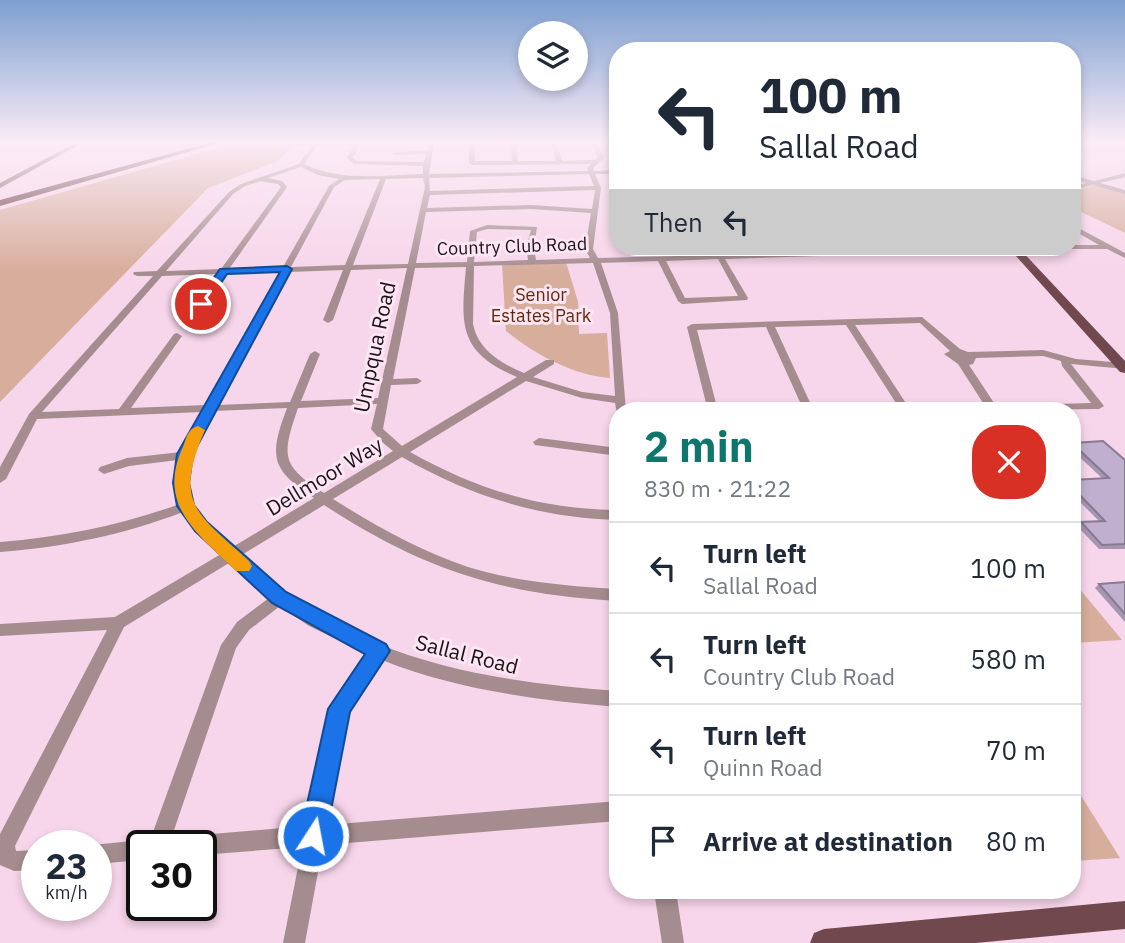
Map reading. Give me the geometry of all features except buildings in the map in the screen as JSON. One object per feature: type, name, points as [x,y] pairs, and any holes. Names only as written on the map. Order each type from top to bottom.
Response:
[{"type":"highway","points":[[0,196],[40,185]]},
{"type":"highway","points":[[0,204],[67,185]]},
{"type":"main road","points":[[1021,256],[1124,367]]},
{"type":"main road","points":[[824,943],[1125,915]]},
{"type":"street","points":[[0,479],[33,416],[233,191],[246,185]]},
{"type":"street","points":[[201,304],[284,187],[282,185]]},
{"type":"street","points":[[0,547],[84,540],[144,523],[186,506],[181,483],[185,454],[333,185]]},
{"type":"street","points":[[328,320],[381,185]]},
{"type":"street","name":"Umpqua Road","points":[[426,185],[377,429],[402,452],[449,479],[500,499],[577,513],[609,515]]},
{"type":"street","points":[[597,185],[589,246],[614,313],[621,402]]},
{"type":"street","points":[[1099,185],[1125,192]]},
{"type":"street","points":[[426,193],[598,188]]},
{"type":"street","points":[[423,210],[531,207],[594,211]]},
{"type":"street","points":[[532,261],[530,248],[535,228],[487,227],[474,231],[469,328],[472,338],[487,355],[526,376],[573,395],[609,403]]},
{"type":"street","points":[[1081,232],[1125,256]]},
{"type":"street","points":[[1081,247],[1108,247]]},
{"type":"street","name":"Country Club Road","points":[[137,274],[690,256]]},
{"type":"street","points":[[660,257],[682,301],[744,298],[720,256]]},
{"type":"street","points":[[711,402],[692,327],[925,320],[965,357],[988,402]]},
{"type":"street","points":[[849,322],[900,402]]},
{"type":"street","points":[[769,325],[805,402]]},
{"type":"street","points":[[122,412],[177,336]]},
{"type":"street","points":[[315,354],[282,443],[281,457],[292,474],[386,540],[452,568],[535,587],[609,594]]},
{"type":"street","points":[[965,357],[1061,358],[1124,367]]},
{"type":"street","points":[[1061,358],[1099,407],[1081,408]]},
{"type":"street","name":"Dellmoor Way","points":[[118,623],[550,362]]},
{"type":"street","points":[[385,382],[417,381]]},
{"type":"street","points":[[33,416],[381,401]]},
{"type":"street","points":[[539,442],[568,448],[609,451]]},
{"type":"street","points":[[104,470],[124,463],[185,454]]},
{"type":"street","name":"Sallal Road","points":[[186,506],[195,520],[230,555],[279,598],[312,618],[379,651],[482,682],[562,695],[609,698]]},
{"type":"street","points":[[164,830],[229,645],[243,626],[279,598]]},
{"type":"street","points":[[0,630],[118,623]]},
{"type":"street","points":[[21,861],[5,856],[5,845],[118,623]]},
{"type":"street","points":[[294,943],[339,709],[379,651]]},
{"type":"street","points":[[217,844],[609,812]]},
{"type":"street","points":[[666,899],[673,943]]},
{"type":"green space","points":[[88,185],[216,185],[208,188],[0,402],[0,210]]},
{"type":"green space","points":[[1094,185],[1125,193],[1125,233],[1081,212],[1081,189]]},
{"type":"green space","name":"Senior Estates Park","points":[[566,262],[578,302],[579,334],[607,333],[610,378],[582,373],[555,362],[506,331],[502,264]]},
{"type":"green space","points":[[1081,591],[1122,640],[1081,643]]},
{"type":"green space","points":[[1081,796],[1120,858],[1081,860]]},
{"type":"slow traffic","points":[[198,430],[185,454],[183,464],[181,483],[184,500],[195,520],[243,566]]},
{"type":"route","points":[[201,304],[224,271],[287,269],[185,454],[181,483],[186,506],[195,520],[230,555],[279,598],[312,618],[379,651],[348,692],[339,709],[313,836]]}]
